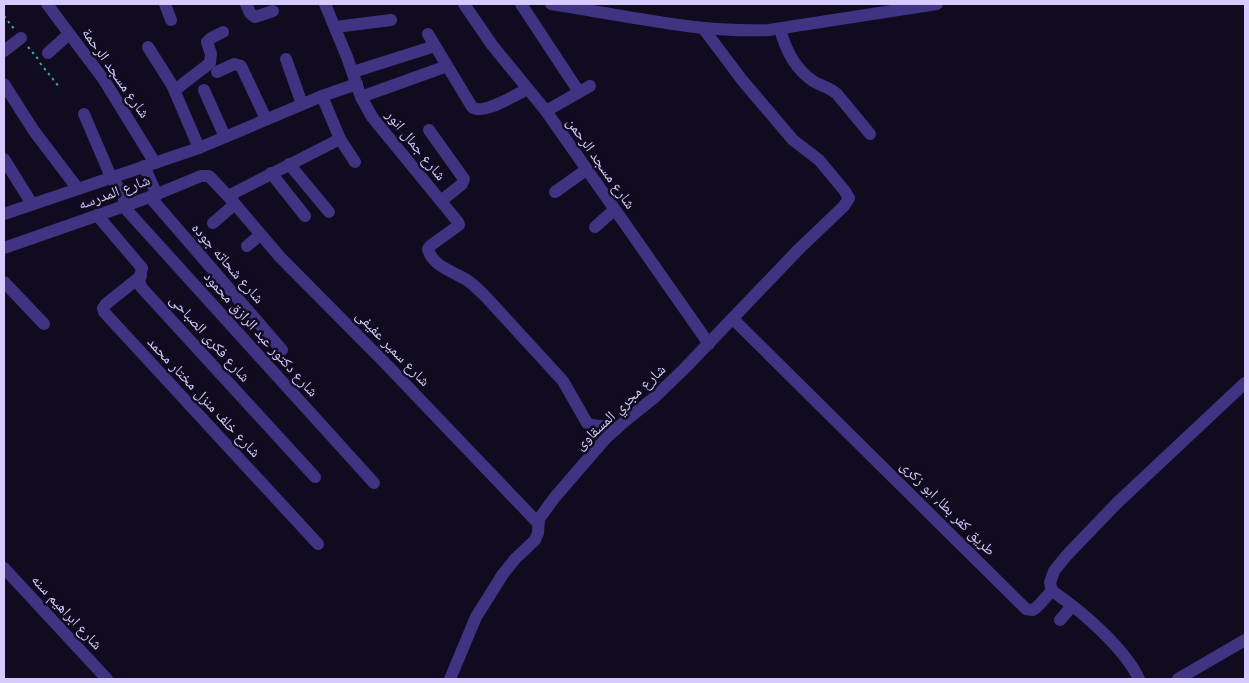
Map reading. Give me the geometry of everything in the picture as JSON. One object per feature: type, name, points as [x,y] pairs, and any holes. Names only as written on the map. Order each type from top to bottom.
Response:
[{"type":"street","name":"شارع مسجد الرحمة","points":[[47,4],[104,80],[138,133],[149,165],[153,196]]},
{"type":"street","points":[[165,4],[171,20]]},
{"type":"street","name":"شارع جمال انور","points":[[325,4],[361,97],[378,125],[458,222],[458,225],[430,246],[428,252],[440,265],[464,278],[485,296],[563,381],[587,423],[617,428]]},
{"type":"street","name":"شارع مسجد الرحمن","points":[[464,4],[488,39],[546,111],[709,344]]},
{"type":"street","points":[[521,4],[585,89],[546,111]]},
{"type":"street","points":[[551,4],[703,28],[750,31],[937,4]]},
{"type":"street","points":[[248,8],[255,16],[273,11]]},
{"type":"street","points":[[335,27],[391,20]]},
{"type":"street","name":"شارع مجري المسقاوى","points":[[450,679],[476,617],[503,574],[515,559],[535,540],[538,533],[537,522],[555,498],[594,451],[617,428],[655,397],[709,344],[799,248],[838,212],[848,198],[844,190],[815,155],[793,140],[733,69],[703,28]]},
{"type":"street","points":[[780,28],[784,41],[798,66],[813,81],[832,89],[870,134]]},
{"type":"street","points":[[175,90],[210,63],[212,54],[207,44],[208,40],[223,32]]},
{"type":"street","points":[[48,53],[70,34]]},
{"type":"street","points":[[428,34],[472,107],[476,110],[484,110],[528,89]]},
{"type":"street","points":[[4,50],[21,38]]},
{"type":"street","points":[[4,214],[199,148],[322,96],[354,78],[435,46]]},
{"type":"street","points":[[148,47],[175,90],[199,148]]},
{"type":"street","points":[[286,59],[302,104]]},
{"type":"street","points":[[217,72],[234,64],[241,66],[266,120]]},
{"type":"street","points":[[361,97],[447,66]]},
{"type":"street","points":[[4,84],[34,131],[78,189]]},
{"type":"street","points":[[204,90],[225,137]]},
{"type":"street","points":[[322,96],[340,139],[355,162]]},
{"type":"street","points":[[84,114],[111,177],[124,195],[124,207]]},
{"type":"street","points":[[429,130],[464,179],[462,184],[441,201]]},
{"type":"street","points":[[213,223],[231,200],[271,173],[340,139]]},
{"type":"street","points":[[4,158],[32,204]]},
{"type":"street","points":[[289,164],[329,212]]},
{"type":"street","points":[[555,192],[586,170]]},
{"type":"street","points":[[271,173],[305,216]]},
{"type":"street","name":"شارع المدرسه","points":[[4,248],[124,207],[205,175],[212,179],[231,200]]},
{"type":"street","name":"شارع شحاته جوده","points":[[153,196],[282,350]]},
{"type":"street","name":"شارع سمير عفيفى","points":[[231,200],[260,235],[537,522]]},
{"type":"street","name":"شارع دكتور عبد الرازق محمود","points":[[124,207],[374,483]]},
{"type":"street","points":[[595,227],[614,210]]},
{"type":"street","name":"شارع فكرى الصباحى","points":[[97,216],[139,263],[142,268],[141,286],[315,477]]},
{"type":"street","points":[[247,246],[260,235]]},
{"type":"street","name":"شارع خلف منزل مختار محمد","points":[[141,276],[106,304],[103,308],[104,312],[318,544]]},
{"type":"street","points":[[4,282],[44,324]]},
{"type":"street","name":"طريق كفر بطا, ابو زكرى","points":[[733,319],[1026,609],[1033,610],[1052,591]]},
{"type":"street","points":[[1139,679],[1123,654],[1108,638],[1052,591],[1050,583],[1054,571],[1117,503],[1245,383]]},
{"type":"street","name":"شارع ابراهيم سنه","points":[[4,568],[107,679]]},
{"type":"street","points":[[1060,620],[1072,606]]},
{"type":"street","points":[[1178,679],[1245,640]]},
{"type":"path","points":[[4,16],[60,88]]}]
